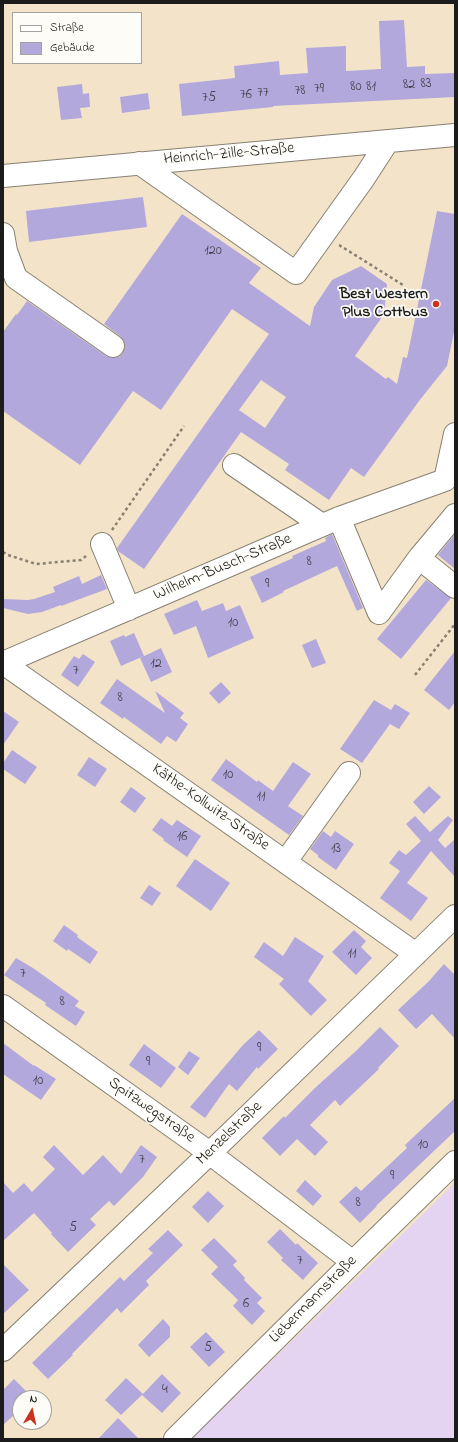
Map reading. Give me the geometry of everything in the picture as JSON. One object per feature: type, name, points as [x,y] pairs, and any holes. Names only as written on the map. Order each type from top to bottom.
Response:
[{"type":"street","name":"Heinrich-Zille-Straße","points":[[3,176],[455,135]]},
{"type":"street","points":[[138,163],[296,273],[364,178],[388,141]]},
{"type":"street","points":[[3,234],[6,251],[16,278],[113,346]]},
{"type":"street","points":[[450,484],[455,434]]},
{"type":"street","points":[[234,465],[331,522],[379,613],[419,558],[455,515]]},
{"type":"street","name":"Wilhelm-Busch-Straße","points":[[3,663],[331,522],[450,484]]},
{"type":"street","points":[[102,544],[129,609]]},
{"type":"street","points":[[419,558],[455,587]]},
{"type":"street","name":"Käthe-Kollwitz-Straße","points":[[3,663],[416,954]]},
{"type":"street","points":[[286,861],[349,773]]},
{"type":"street","name":"Menzelstraße","points":[[3,1350],[210,1153],[455,916]]},
{"type":"street","name":"Spitzwegstraße","points":[[3,1006],[210,1153],[353,1262]]},
{"type":"street","name":"Liebermannstraße","points":[[175,1439],[455,1162]]},
{"type":"path","points":[[323,235],[403,285]]},
{"type":"path","points":[[3,552],[36,564],[52,564],[81,560],[102,544],[184,426]]},
{"type":"path","points":[[415,675],[455,624]]},
{"type":"shaded area","points":[[455,1183],[455,1439],[191,1439],[360,1275]]},
{"type":"building","points":[[404,20],[407,67],[425,66],[425,74],[455,73],[455,97],[273,106],[182,116],[179,84],[235,78],[234,66],[279,61],[280,75],[308,73],[306,48],[346,46],[346,71],[381,69],[379,21]]},
{"type":"building","points":[[82,84],[83,94],[89,93],[90,107],[80,108],[82,118],[61,120],[57,87]]},
{"type":"building","points":[[148,93],[150,109],[122,113],[120,97]]},
{"type":"building","points":[[143,197],[147,227],[29,242],[26,211]]},
{"type":"building","points":[[437,211],[455,214],[455,327],[447,366],[419,401],[364,477],[351,468],[329,500],[285,470],[289,464],[241,432],[144,569],[118,551],[117,548],[269,334],[232,309],[161,410],[133,391],[80,465],[3,411],[3,332],[27,301],[106,356],[112,358],[119,357],[123,353],[125,347],[124,341],[120,336],[104,324],[182,214],[261,268],[249,283],[310,326],[314,307],[332,280],[361,266],[387,284],[384,314],[355,356],[386,379],[388,377],[397,384],[403,357],[407,358]],"holes":[[[261,380],[286,397],[265,428],[239,410]]]},
{"type":"building","points":[[332,534],[363,608],[357,611],[337,566],[283,591],[284,592],[262,603],[250,577],[293,558],[292,556],[326,541],[325,538]]},
{"type":"building","points":[[455,534],[455,569],[438,555]]},
{"type":"building","points":[[101,575],[107,589],[61,606],[42,612],[28,614],[3,608],[3,599],[34,599],[55,592],[53,587],[79,576],[82,584]]},
{"type":"building","points":[[426,580],[451,598],[401,659],[377,639]]},
{"type":"building","points":[[197,600],[202,611],[223,603],[226,611],[240,605],[254,638],[208,658],[196,626],[174,635],[164,614]]},
{"type":"building","points":[[134,633],[144,656],[121,666],[110,641],[124,635],[125,637]]},
{"type":"building","points":[[316,639],[326,663],[312,668],[302,645]]},
{"type":"building","points":[[161,648],[172,672],[151,682],[140,658]]},
{"type":"building","points":[[455,651],[455,702],[449,710],[424,690]]},
{"type":"building","points":[[83,654],[95,662],[78,687],[61,675],[74,656],[79,659]]},
{"type":"building","points":[[117,679],[165,713],[155,691],[184,713],[180,718],[188,724],[176,742],[167,736],[161,744],[124,717],[123,719],[100,703]]},
{"type":"building","points":[[221,682],[231,693],[219,704],[209,693]]},
{"type":"building","points":[[374,700],[391,710],[395,704],[410,713],[399,729],[390,724],[362,763],[340,749]]},
{"type":"building","points":[[3,711],[19,722],[3,745]]},
{"type":"building","points":[[12,750],[37,767],[25,784],[3,769],[3,763]]},
{"type":"building","points":[[89,757],[107,769],[95,787],[77,775]]},
{"type":"building","points":[[226,759],[257,782],[258,780],[273,791],[293,762],[311,774],[288,806],[303,816],[289,835],[211,780]]},
{"type":"building","points":[[429,786],[441,797],[424,814],[413,802]]},
{"type":"building","points":[[131,787],[146,798],[135,813],[120,802]]},
{"type":"building","points":[[415,816],[430,832],[448,816],[453,820],[438,840],[445,848],[455,839],[455,877],[431,851],[407,883],[428,898],[411,921],[380,898],[400,871],[389,863],[399,850],[406,855],[421,841],[406,824]]},
{"type":"building","points":[[161,818],[172,826],[177,820],[201,836],[187,857],[152,830]]},
{"type":"building","points":[[323,831],[331,837],[335,831],[354,844],[336,870],[310,849]]},
{"type":"building","points":[[195,859],[230,883],[211,911],[176,886]]},
{"type":"building","points":[[149,885],[161,893],[152,906],[140,898]]},
{"type":"building","points":[[64,925],[78,935],[77,937],[98,952],[90,964],[53,941]]},
{"type":"building","points":[[354,930],[366,941],[361,947],[372,958],[356,975],[332,952]]},
{"type":"building","points":[[295,937],[324,956],[308,981],[327,1000],[311,1016],[279,984],[284,979],[254,957],[264,942],[283,956]]},
{"type":"building","points":[[16,958],[33,968],[79,1001],[75,1006],[85,1012],[76,1026],[45,1005],[46,1003],[4,975]]},
{"type":"building","points":[[444,964],[455,975],[455,1039],[432,1014],[416,1029],[398,1010],[428,982]]},
{"type":"building","points":[[380,1027],[399,1046],[378,1068],[379,1069],[340,1106],[335,1100],[310,1125],[328,1142],[315,1156],[297,1139],[280,1156],[262,1138]]},
{"type":"building","points":[[259,1030],[278,1049],[258,1069],[257,1067],[237,1091],[229,1084],[205,1118],[190,1107],[243,1045]]},
{"type":"building","points":[[3,1043],[34,1066],[56,1079],[41,1100],[3,1074]]},
{"type":"building","points":[[144,1044],[176,1068],[161,1088],[129,1065]]},
{"type":"building","points":[[189,1051],[200,1058],[188,1075],[178,1067]]},
{"type":"building","points":[[455,1098],[455,1131],[360,1223],[339,1202],[356,1186],[361,1191],[407,1148],[405,1145]]},
{"type":"building","points":[[54,1145],[83,1175],[103,1155],[121,1174],[141,1145],[157,1157],[143,1177],[114,1206],[109,1201],[90,1219],[96,1225],[68,1252],[34,1213],[3,1241],[3,1182],[13,1193],[24,1183],[32,1192],[55,1169],[43,1157]]},
{"type":"building","points":[[305,1180],[322,1196],[313,1206],[296,1191]]},
{"type":"building","points":[[208,1191],[224,1206],[208,1223],[192,1207]]},
{"type":"building","points":[[280,1229],[296,1245],[297,1243],[318,1263],[303,1280],[281,1260],[283,1258],[267,1242]]},
{"type":"building","points":[[168,1230],[183,1245],[146,1281],[149,1285],[121,1313],[117,1308],[72,1354],[73,1355],[48,1379],[32,1363],[120,1277],[124,1281],[153,1253],[148,1249]]},
{"type":"building","points":[[214,1238],[237,1261],[233,1265],[245,1278],[244,1280],[262,1298],[257,1303],[265,1311],[252,1325],[233,1306],[238,1300],[211,1274],[218,1267],[201,1250]]},
{"type":"building","points":[[3,1264],[29,1290],[3,1314]]},
{"type":"building","points":[[163,1319],[170,1327],[170,1337],[149,1357],[138,1345]]},
{"type":"building","points":[[206,1332],[225,1352],[209,1367],[190,1347]]},
{"type":"building","points":[[162,1374],[181,1393],[162,1413],[142,1395]]},
{"type":"building","points":[[126,1378],[143,1394],[121,1415],[105,1400]]},
{"type":"building","points":[[14,1379],[25,1390],[12,1390],[12,1417],[3,1425],[3,1390]]},
{"type":"building","points":[[118,1418],[139,1439],[98,1439]]},
{"type":"place","name":"Best Western Plus Cottbus","points":[[436,304]]}]
